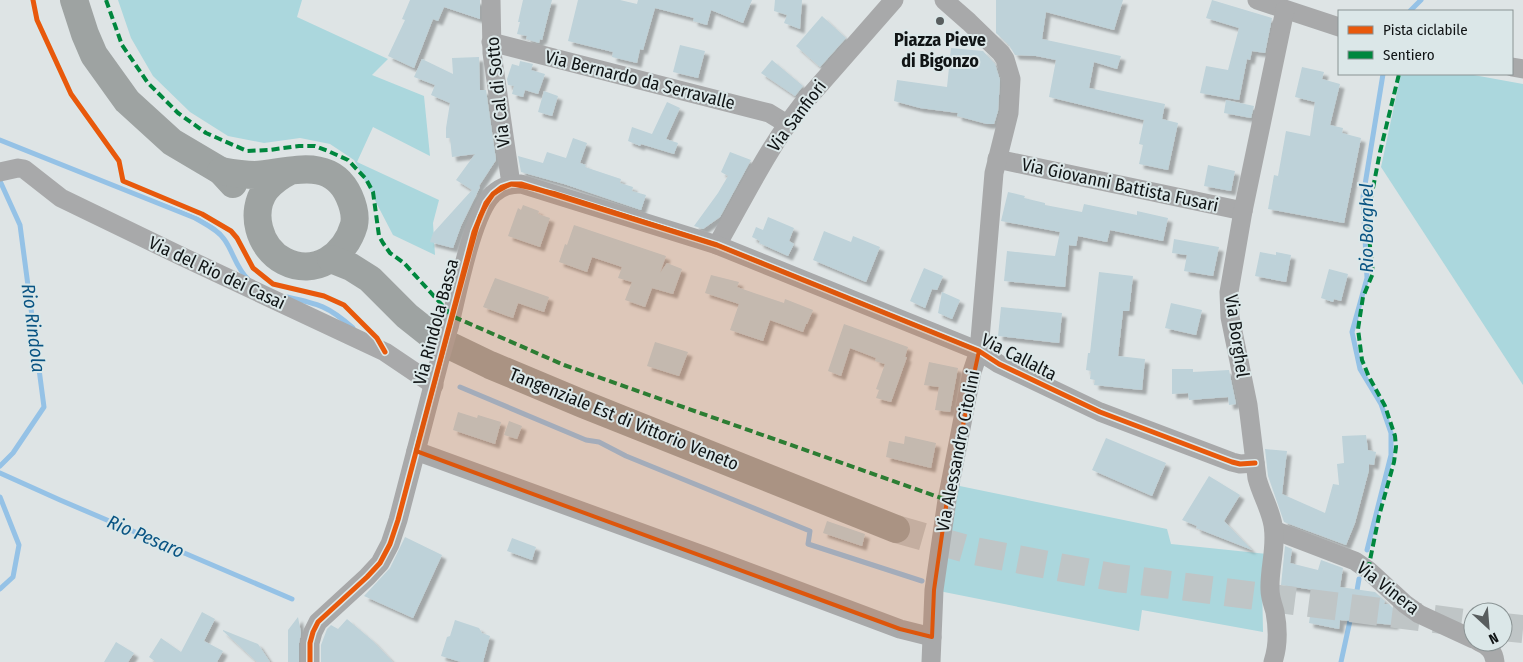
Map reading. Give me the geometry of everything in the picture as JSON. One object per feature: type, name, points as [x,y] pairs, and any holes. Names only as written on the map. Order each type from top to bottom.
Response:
[{"type":"main road","points":[[74,0],[94,55],[127,101],[172,142],[221,171],[257,211]]},
{"type":"main road","points":[[221,171],[253,175],[306,168],[322,171],[336,178],[347,191],[354,205],[355,222],[350,237],[342,250],[331,259],[316,265],[300,266],[284,261],[271,251],[262,238],[257,222],[257,211],[264,191],[275,179],[290,171]]},
{"type":"main road","name":"Tangenziale Est di Vittorio Veneto","points":[[350,237],[370,279]]},
{"type":"main road","name":"Tangenziale Est di Vittorio Veneto","points":[[331,259],[351,267],[370,279],[407,316],[436,339],[490,365],[896,530]]},
{"type":"street","name":"Via Cal di Sotto","points":[[491,0],[491,42],[496,90],[511,184]]},
{"type":"street","name":"Via Sanfiori","points":[[717,244],[770,149],[787,124],[894,0]]},
{"type":"street","name":"Via Alessandro Citolini","points":[[931,662],[934,590],[947,500],[966,401],[979,351],[994,172],[1010,113],[1009,70],[1001,53],[970,22],[944,0]]},
{"type":"street","points":[[1257,0],[1338,27]]},
{"type":"street","name":"Via Borghel","points":[[1273,662],[1277,641],[1276,623],[1270,591],[1274,530],[1270,513],[1260,489],[1248,405],[1229,303],[1231,278],[1243,211],[1285,10]]},
{"type":"street","name":"Via Bernardo da Serravalle","points":[[491,42],[768,112],[787,124]]},
{"type":"street","name":"Via Giovanni Battista Fusari","points":[[998,159],[1243,211]]},
{"type":"street","name":"Via del Rio dei Casai","points":[[5,171],[24,169],[61,198],[385,352],[434,385]]},
{"type":"street","points":[[511,184],[521,184],[554,193],[717,244]]},
{"type":"street","name":"Via Rindola Bassa","points":[[310,662],[310,643],[318,622],[367,578],[380,563],[387,550],[398,520],[474,232],[480,216],[493,194],[502,187],[511,184]]},
{"type":"street","name":"Via Callalta","points":[[717,244],[979,351],[999,364],[1100,412],[1232,462],[1240,464],[1255,463]]},
{"type":"street","points":[[416,451],[900,629],[932,637]]},
{"type":"street","name":"Via Vinera","points":[[1274,530],[1355,561],[1419,614],[1463,634]]},
{"type":"highlighted area","points":[[511,184],[554,193],[717,245],[979,351],[947,500],[934,590],[932,637],[900,629],[416,451],[480,216],[493,194]]},
{"type":"shaded area","points":[[118,0],[302,0],[297,17],[388,59],[372,75],[424,96],[430,156],[373,127],[357,162],[439,200],[433,223],[435,255],[393,235],[354,160],[330,144],[300,138],[264,143],[228,136],[190,112],[153,76],[131,38]]},
{"type":"shaded area","points":[[1401,75],[1474,75],[1523,84],[1523,385],[1381,167]]},
{"type":"shaded area","points":[[950,484],[1167,529],[1171,544],[1267,554],[1262,580],[1263,632],[1142,610],[1139,631],[934,590]]},
{"type":"building","points":[[410,0],[480,0],[480,19],[444,7],[438,21],[433,19],[414,68],[388,56],[405,20],[402,19]]},
{"type":"building","points":[[523,0],[552,0],[542,40],[540,39],[539,43],[526,39],[527,36],[517,34]]},
{"type":"building","points":[[578,0],[620,0],[637,4],[638,0],[752,0],[743,23],[711,10],[707,25],[693,21],[694,18],[655,8],[643,50],[640,49],[637,63],[612,57],[613,52],[568,41]]},
{"type":"building","points":[[775,0],[802,0],[800,29],[784,23],[787,15],[774,11]]},
{"type":"building","points":[[996,0],[1123,0],[1114,30],[1046,12],[1042,39],[1121,56],[1117,69],[1094,62],[1089,88],[1165,104],[1162,119],[1178,123],[1168,170],[1139,164],[1143,145],[1139,144],[1144,120],[1049,97],[1056,60],[1036,56],[1015,55],[1009,45],[996,33]]},
{"type":"building","points":[[1212,0],[1272,18],[1265,53],[1252,51],[1250,60],[1247,59],[1239,100],[1200,93],[1206,66],[1228,70],[1239,28],[1206,18]]},
{"type":"building","points":[[822,16],[846,38],[820,67],[796,46]]},
{"type":"building","points":[[680,45],[705,51],[698,78],[673,72]]},
{"type":"building","points":[[951,48],[983,51],[995,64],[1000,80],[998,111],[994,124],[957,116],[958,113],[920,108],[894,101],[897,80],[947,87]]},
{"type":"building","points":[[479,57],[480,90],[486,90],[496,160],[479,186],[453,248],[430,242],[433,233],[472,190],[456,180],[475,154],[452,157],[450,138],[446,138],[450,103],[431,95],[435,85],[414,77],[422,59],[453,74],[452,58]]},
{"type":"building","points":[[772,60],[803,86],[795,96],[761,73]]},
{"type":"building","points":[[520,61],[533,64],[531,70],[545,74],[538,94],[525,90],[523,97],[512,94],[514,86],[508,85],[507,79],[512,64],[519,66]]},
{"type":"building","points":[[1302,67],[1324,72],[1322,79],[1340,84],[1330,125],[1343,128],[1342,133],[1361,138],[1344,223],[1268,209],[1274,175],[1278,176],[1286,131],[1310,136],[1315,102],[1295,97]]},
{"type":"building","points":[[544,91],[558,96],[552,116],[538,112]]},
{"type":"building","points":[[1226,100],[1254,106],[1251,118],[1224,113]]},
{"type":"building","points":[[667,102],[680,108],[666,139],[678,143],[674,154],[641,144],[640,146],[628,141],[632,127],[652,134]]},
{"type":"building","points":[[573,138],[587,143],[580,163],[586,165],[585,167],[621,179],[620,183],[633,187],[632,191],[646,195],[641,210],[564,184],[521,172],[518,156],[543,163],[547,152],[566,158]]},
{"type":"building","points":[[730,152],[751,160],[720,217],[703,229],[694,226],[728,176],[721,172]]},
{"type":"building","points":[[1208,165],[1235,171],[1231,191],[1204,186]]},
{"type":"building","points":[[1008,192],[1045,203],[1045,205],[1082,212],[1084,204],[1137,215],[1137,211],[1168,218],[1163,241],[1110,230],[1107,242],[1078,236],[1076,246],[1069,245],[1065,287],[1004,281],[1007,251],[1055,256],[1060,232],[1001,221]]},
{"type":"building","points":[[523,205],[539,211],[538,214],[550,218],[540,247],[508,236],[518,208],[521,210]]},
{"type":"building","points":[[768,217],[794,228],[789,241],[794,244],[788,256],[759,243],[760,241],[752,237],[756,227],[763,230]]},
{"type":"building","points":[[574,225],[666,256],[660,273],[667,263],[682,269],[673,294],[652,288],[645,307],[625,300],[632,282],[618,278],[622,267],[592,257],[587,272],[559,262]]},
{"type":"building","points":[[824,231],[851,242],[853,236],[880,247],[866,282],[813,260]]},
{"type":"building","points":[[1174,239],[1219,247],[1213,276],[1184,271],[1187,255],[1172,253]]},
{"type":"building","points":[[1260,252],[1276,255],[1276,252],[1291,255],[1286,282],[1255,276]]},
{"type":"building","points":[[924,268],[943,276],[937,290],[932,289],[925,308],[910,301]]},
{"type":"building","points":[[1329,269],[1348,274],[1341,301],[1334,299],[1333,302],[1321,298]]},
{"type":"building","points":[[1099,272],[1133,276],[1129,311],[1123,311],[1118,356],[1145,359],[1142,390],[1094,385],[1095,380],[1090,379],[1091,371],[1086,370],[1088,353],[1090,353]]},
{"type":"building","points":[[711,275],[739,282],[737,287],[757,294],[784,303],[785,299],[813,310],[803,332],[770,320],[763,341],[730,330],[739,304],[705,293]]},
{"type":"building","points":[[495,278],[549,297],[544,312],[518,303],[513,318],[483,307]]},
{"type":"building","points":[[942,292],[960,300],[952,319],[938,313]]},
{"type":"building","points":[[1171,303],[1202,310],[1196,335],[1165,328]]},
{"type":"building","points":[[1001,307],[1062,313],[1059,343],[998,336]]},
{"type":"building","points":[[844,324],[908,347],[905,357],[907,357],[891,402],[876,398],[879,390],[876,389],[885,364],[875,361],[876,358],[850,348],[841,376],[828,371]]},
{"type":"building","points":[[655,342],[688,352],[679,376],[647,366]]},
{"type":"building","points":[[929,362],[958,368],[950,412],[935,410],[939,387],[924,385]]},
{"type":"building","points":[[1172,369],[1193,369],[1193,372],[1229,370],[1236,404],[1229,405],[1228,397],[1189,400],[1188,393],[1172,394]]},
{"type":"building","points":[[458,412],[477,418],[478,415],[501,422],[495,444],[453,430]]},
{"type":"building","points":[[509,421],[522,426],[517,439],[504,435]]},
{"type":"building","points":[[1366,435],[1368,450],[1376,452],[1374,465],[1369,464],[1355,523],[1346,545],[1284,522],[1268,476],[1265,449],[1287,451],[1282,494],[1325,513],[1333,484],[1339,485],[1337,464],[1344,463],[1342,436]]},
{"type":"building","points":[[905,436],[936,443],[931,468],[886,457],[889,441],[904,444]]},
{"type":"building","points":[[1106,438],[1166,463],[1152,496],[1092,470]]},
{"type":"building","points":[[1209,476],[1240,495],[1224,521],[1252,550],[1196,528],[1197,526],[1182,520]]},
{"type":"building","points":[[827,521],[865,534],[862,546],[823,533]]},
{"type":"building","points":[[405,537],[442,555],[413,618],[364,596],[390,568]]},
{"type":"building","points":[[512,538],[536,547],[532,560],[507,551]]},
{"type":"building","points":[[1285,546],[1292,549],[1290,563],[1318,570],[1321,560],[1343,568],[1340,587],[1375,592],[1385,601],[1384,604],[1389,604],[1395,610],[1394,625],[1340,620],[1339,629],[1309,623],[1314,590],[1281,585]]},
{"type":"building","points":[[202,612],[215,619],[204,641],[223,651],[217,662],[156,662],[149,657],[161,638],[181,652]]},
{"type":"building","points":[[298,617],[301,633],[299,662],[288,662],[288,630]]},
{"type":"building","points":[[347,619],[373,641],[393,662],[321,662],[321,645],[327,629],[331,625],[338,629]]},
{"type":"building","points":[[455,620],[479,628],[482,633],[490,636],[483,662],[461,662],[441,656]]},
{"type":"building","points":[[223,630],[258,644],[270,662],[257,662]]},
{"type":"building","points":[[116,642],[134,653],[128,662],[104,662]]},
{"type":"waterway","name":"Rio Borghel","points":[[1411,10],[1421,0]]},
{"type":"waterway","name":"Rio Borghel","points":[[1367,550],[1391,455],[1391,433],[1381,404],[1360,369],[1352,332],[1367,278],[1363,197],[1383,75]]},
{"type":"waterway","points":[[0,140],[195,218],[221,235],[240,270],[248,279]]},
{"type":"waterway","name":"Rio Rindola","points":[[0,181],[20,225],[44,407],[13,453],[0,466]]},
{"type":"waterway","points":[[287,297],[330,310],[353,328]]},
{"type":"waterway","points":[[460,387],[586,440],[599,442],[626,456],[810,531],[808,544],[922,581]]},
{"type":"waterway","name":"Rio Pesaro","points":[[0,473],[292,599]]},
{"type":"waterway","name":"Rio Rindola","points":[[0,497],[19,545],[13,577],[0,589]]},
{"type":"waterway","name":"Rio Borghel","points":[[1356,596],[1359,579]]},
{"type":"waterway","name":"Rio Borghel","points":[[1341,662],[1351,616]]},
{"type":"tunnel","points":[[896,529],[974,551],[1117,578],[1463,623]]},
{"type":"tunnel","points":[[1513,628],[1523,629]]},
{"type":"marked path","points":[[106,0],[122,45],[148,83],[178,113],[206,133],[247,151],[315,146],[348,160],[366,179],[373,192],[379,236],[383,243],[390,253],[404,263],[452,316],[564,365],[947,500]]},
{"type":"marked path","points":[[1368,570],[1396,447],[1395,436],[1385,406],[1362,360],[1358,329],[1363,297],[1373,273],[1367,219],[1380,152],[1399,75]]},
{"type":"cycle path","points":[[33,0],[37,20],[71,94],[119,161],[123,181],[202,214],[231,231],[237,238],[253,268],[273,284],[324,296],[344,305],[377,338],[385,352]]},
{"type":"cycle path","points":[[310,662],[310,643],[318,622],[380,563],[390,544],[474,232],[486,203],[502,187],[511,184],[521,184],[717,245],[979,351],[999,364],[1100,412],[1232,462],[1240,464],[1255,463]]},
{"type":"place","name":"Piazza Pieve di Bigonzo","points":[[940,21]]}]
